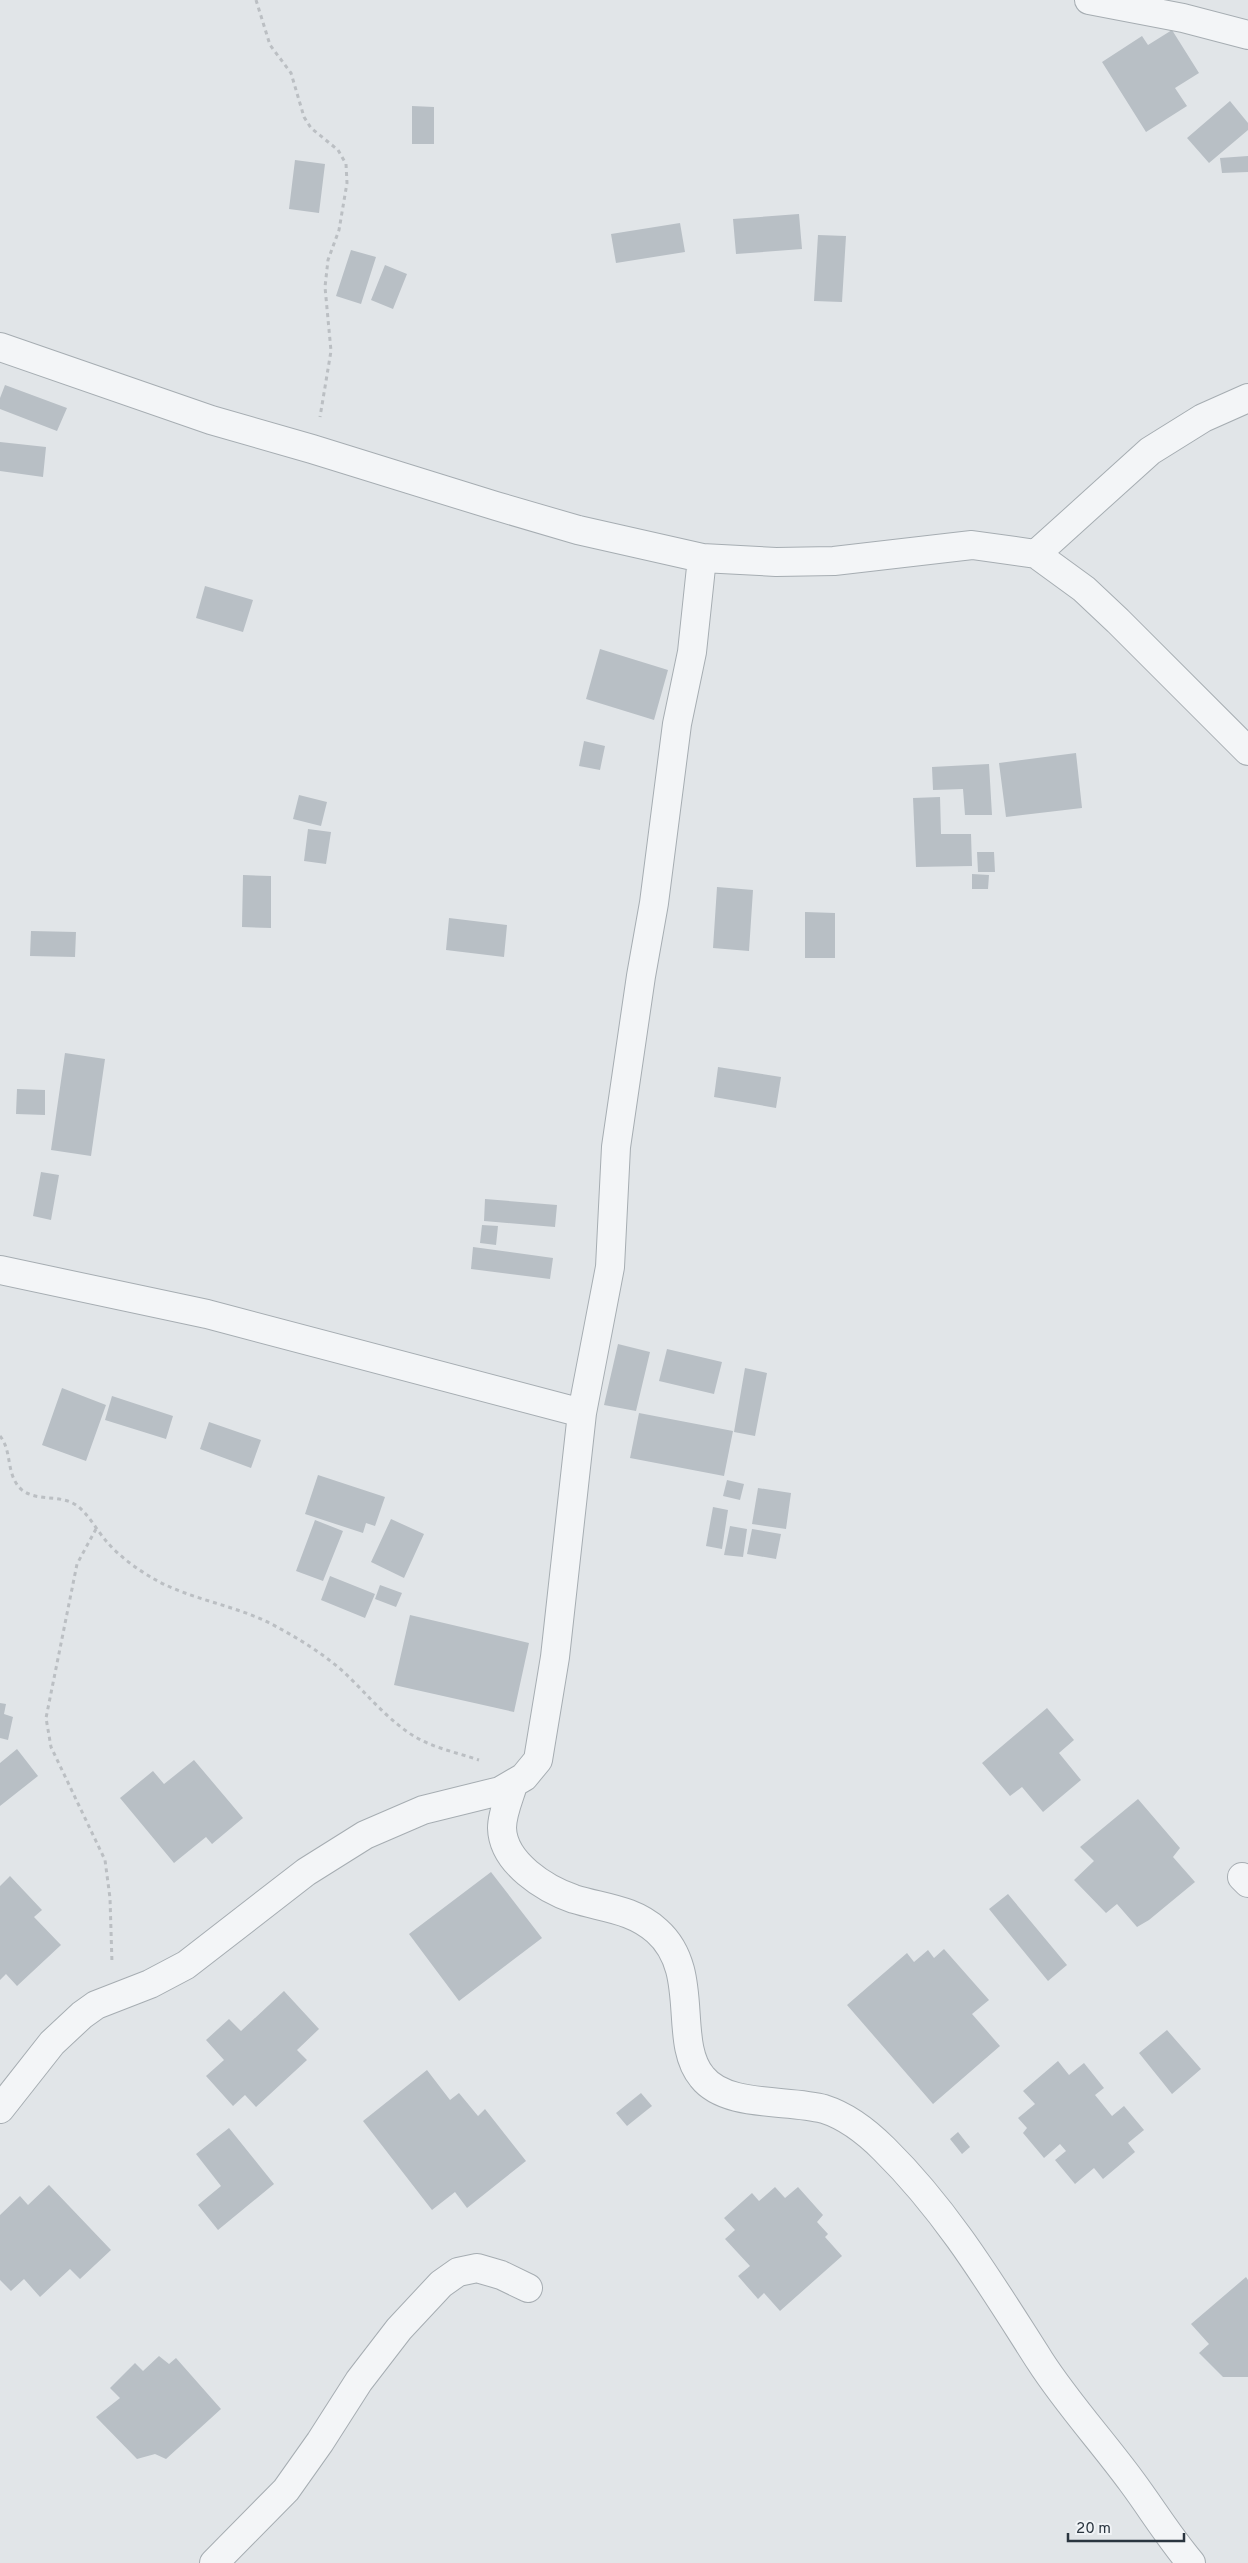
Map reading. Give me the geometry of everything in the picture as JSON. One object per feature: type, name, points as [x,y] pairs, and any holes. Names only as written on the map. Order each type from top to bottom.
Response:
[{"type":"street","points":[[1089,0],[1183,18],[1248,36]]},
{"type":"street","points":[[0,347],[211,420],[578,530],[702,558],[776,562],[834,561],[972,545],[1036,554],[1078,584],[1112,614],[1248,751]]},
{"type":"street","points":[[1036,554],[1150,451],[1203,418],[1248,398]]},
{"type":"street","points":[[0,2109],[65,2030],[82,2015],[112,1998],[150,1984],[186,1965],[306,1872],[364,1835],[423,1810],[500,1791],[518,1781],[538,1760],[555,1657],[582,1413],[610,1267],[616,1147],[641,976],[654,902],[677,724],[692,652],[702,558]]},
{"type":"street","points":[[0,1270],[206,1314],[582,1413]]},
{"type":"street","points":[[518,1781],[502,1828],[507,1849],[522,1867],[542,1884],[575,1899],[606,1905],[635,1916],[658,1932],[676,1956],[685,1992],[690,2049],[694,2065],[701,2077],[722,2093],[742,2099],[777,2101],[825,2110],[853,2124],[882,2147],[912,2178],[959,2236],[1042,2363],[1191,2563]]},
{"type":"street","points":[[214,2563],[286,2490],[320,2442],[359,2380],[399,2329],[442,2284],[458,2272],[477,2268],[502,2275],[528,2288]]},
{"type":"path","points":[[256,0],[270,45],[291,73],[304,117],[312,128],[338,150],[346,164],[348,183],[339,230],[328,260],[325,287],[331,351],[323,405],[312,449]]},
{"type":"path","points":[[0,1436],[6,1443],[8,1465],[14,1480],[22,1489],[32,1496],[64,1498],[78,1506],[108,1543],[154,1579],[180,1592],[249,1613],[304,1643],[332,1661],[386,1716],[410,1734],[518,1781]]},
{"type":"path","points":[[96,1529],[77,1564],[46,1718],[51,1747],[105,1860],[110,1898],[112,1998]]},
{"type":"building","points":[[1172,30],[1199,73],[1175,88],[1187,106],[1146,132],[1102,62],[1142,36],[1148,45]]},
{"type":"building","points":[[1230,101],[1248,123],[1248,130],[1209,163],[1187,138]]},
{"type":"building","points":[[412,106],[434,107],[434,144],[412,144]]},
{"type":"building","points":[[1248,156],[1248,172],[1222,173],[1220,158]]},
{"type":"building","points":[[295,160],[325,164],[319,213],[289,209]]},
{"type":"building","points":[[799,214],[802,249],[736,254],[733,219]]},
{"type":"building","points":[[680,223],[685,252],[616,263],[611,234]]},
{"type":"building","points":[[818,235],[846,236],[842,302],[814,301]]},
{"type":"building","points":[[351,250],[376,257],[361,304],[336,296]]},
{"type":"building","points":[[385,265],[407,274],[393,309],[371,300]]},
{"type":"building","points":[[5,385],[67,408],[57,431],[0,409],[0,398]]},
{"type":"building","points":[[0,442],[46,447],[43,477],[0,471]]},
{"type":"building","points":[[205,586],[253,600],[243,632],[196,618]]},
{"type":"building","points":[[600,649],[668,670],[654,720],[586,699]]},
{"type":"building","points":[[584,741],[605,746],[600,770],[579,766]]},
{"type":"building","points":[[1076,753],[1082,808],[1006,817],[999,763]]},
{"type":"building","points":[[989,764],[992,815],[965,815],[963,789],[933,790],[932,767]]},
{"type":"building","points":[[299,795],[327,802],[321,826],[293,819]]},
{"type":"building","points":[[940,797],[941,834],[971,834],[972,866],[916,867],[913,798]]},
{"type":"building","points":[[308,829],[331,832],[326,864],[304,861]]},
{"type":"building","points":[[977,852],[994,852],[995,872],[978,872]]},
{"type":"building","points":[[972,874],[989,875],[988,889],[972,889]]},
{"type":"building","points":[[243,875],[271,876],[271,928],[242,927]]},
{"type":"building","points":[[717,887],[753,890],[749,951],[713,948]]},
{"type":"building","points":[[805,912],[835,913],[835,958],[805,958]]},
{"type":"building","points":[[449,918],[507,925],[504,957],[446,950]]},
{"type":"building","points":[[31,931],[76,932],[75,957],[30,956]]},
{"type":"building","points":[[65,1053],[105,1059],[91,1156],[51,1150]]},
{"type":"building","points":[[718,1067],[781,1077],[776,1108],[714,1097]]},
{"type":"building","points":[[17,1089],[45,1090],[45,1115],[16,1114]]},
{"type":"building","points":[[41,1172],[59,1175],[51,1220],[33,1216]]},
{"type":"building","points":[[485,1199],[557,1205],[555,1227],[484,1221]]},
{"type":"building","points":[[482,1225],[498,1226],[496,1245],[480,1243]]},
{"type":"building","points":[[473,1247],[553,1258],[550,1279],[471,1269]]},
{"type":"building","points":[[618,1344],[650,1352],[636,1411],[604,1405]]},
{"type":"building","points":[[667,1349],[722,1362],[714,1394],[659,1381]]},
{"type":"building","points":[[745,1368],[767,1373],[755,1436],[734,1432]]},
{"type":"building","points":[[62,1388],[106,1405],[86,1461],[42,1445]]},
{"type":"building","points":[[112,1396],[173,1416],[166,1439],[105,1420]]},
{"type":"building","points":[[639,1413],[733,1431],[724,1476],[630,1458]]},
{"type":"building","points":[[209,1422],[261,1440],[251,1468],[200,1449]]},
{"type":"building","points":[[318,1475],[385,1497],[375,1526],[366,1523],[363,1533],[305,1514]]},
{"type":"building","points":[[727,1480],[744,1484],[740,1500],[723,1496]]},
{"type":"building","points":[[758,1488],[791,1493],[786,1529],[752,1524]]},
{"type":"building","points":[[713,1507],[728,1510],[722,1549],[706,1546]]},
{"type":"building","points":[[391,1519],[424,1534],[404,1578],[371,1562]]},
{"type":"building","points":[[315,1520],[343,1531],[323,1581],[296,1571]]},
{"type":"building","points":[[730,1526],[747,1529],[743,1557],[724,1555]]},
{"type":"building","points":[[752,1529],[781,1534],[776,1559],[747,1554]]},
{"type":"building","points":[[330,1576],[375,1594],[365,1618],[321,1600]]},
{"type":"building","points":[[380,1585],[402,1593],[396,1607],[375,1599]]},
{"type":"building","points":[[410,1615],[529,1643],[514,1712],[394,1685]]},
{"type":"building","points":[[0,1703],[6,1704],[4,1714],[13,1717],[8,1740],[0,1738]]},
{"type":"building","points":[[1047,1708],[1074,1740],[1059,1753],[1081,1780],[1043,1812],[1022,1787],[1010,1796],[982,1763]]},
{"type":"building","points":[[17,1749],[38,1776],[0,1806],[0,1763]]},
{"type":"building","points":[[194,1760],[243,1818],[212,1844],[206,1837],[174,1863],[120,1798],[153,1771],[164,1784]]},
{"type":"building","points":[[1138,1799],[1180,1848],[1173,1857],[1195,1882],[1149,1920],[1137,1927],[1117,1904],[1106,1913],[1074,1880],[1094,1861],[1080,1847]]},
{"type":"building","points":[[491,1872],[542,1938],[459,2001],[409,1934]]},
{"type":"building","points":[[10,1876],[42,1910],[34,1917],[61,1945],[17,1986],[6,1974],[0,1980],[0,1886]]},
{"type":"building","points":[[1008,1894],[1067,1965],[1048,1981],[989,1909]]},
{"type":"building","points":[[944,1949],[989,2000],[972,2014],[1000,2046],[933,2104],[847,2005],[907,1953],[914,1962],[928,1950],[934,1958]]},
{"type":"building","points":[[284,1991],[319,2029],[297,2050],[307,2060],[256,2107],[245,2095],[233,2106],[206,2076],[224,2060],[206,2040],[229,2019],[241,2031]]},
{"type":"building","points":[[1167,2030],[1201,2069],[1172,2094],[1139,2053]]},
{"type":"building","points":[[1058,2061],[1069,2075],[1084,2063],[1104,2088],[1095,2095],[1112,2116],[1124,2106],[1144,2130],[1128,2143],[1135,2152],[1103,2179],[1094,2168],[1075,2184],[1055,2160],[1066,2151],[1060,2144],[1044,2158],[1023,2133],[1027,2128],[1018,2118],[1035,2104],[1023,2091]]},
{"type":"building","points":[[427,2070],[450,2100],[459,2093],[478,2116],[485,2109],[526,2161],[467,2208],[455,2192],[432,2210],[363,2121]]},
{"type":"building","points":[[641,2093],[652,2106],[627,2126],[616,2113]]},
{"type":"building","points":[[229,2128],[274,2184],[218,2230],[198,2205],[221,2186],[196,2154]]},
{"type":"building","points":[[958,2132],[970,2147],[962,2154],[950,2139]]},
{"type":"building","points":[[49,2185],[111,2250],[80,2279],[70,2269],[40,2297],[24,2279],[11,2291],[0,2280],[0,2215],[20,2196],[28,2205]]},
{"type":"building","points":[[775,2187],[785,2198],[798,2187],[823,2215],[817,2222],[828,2234],[825,2237],[842,2256],[780,2311],[764,2293],[758,2299],[738,2276],[750,2266],[725,2239],[735,2230],[724,2218],[752,2193],[759,2201]]},
{"type":"building","points":[[1246,2277],[1248,2280],[1248,2377],[1223,2377],[1199,2353],[1209,2344],[1191,2324]]},
{"type":"building","points":[[159,2356],[169,2364],[176,2358],[221,2409],[166,2459],[155,2454],[137,2459],[96,2417],[120,2398],[110,2388],[135,2363],[143,2371]]}]
